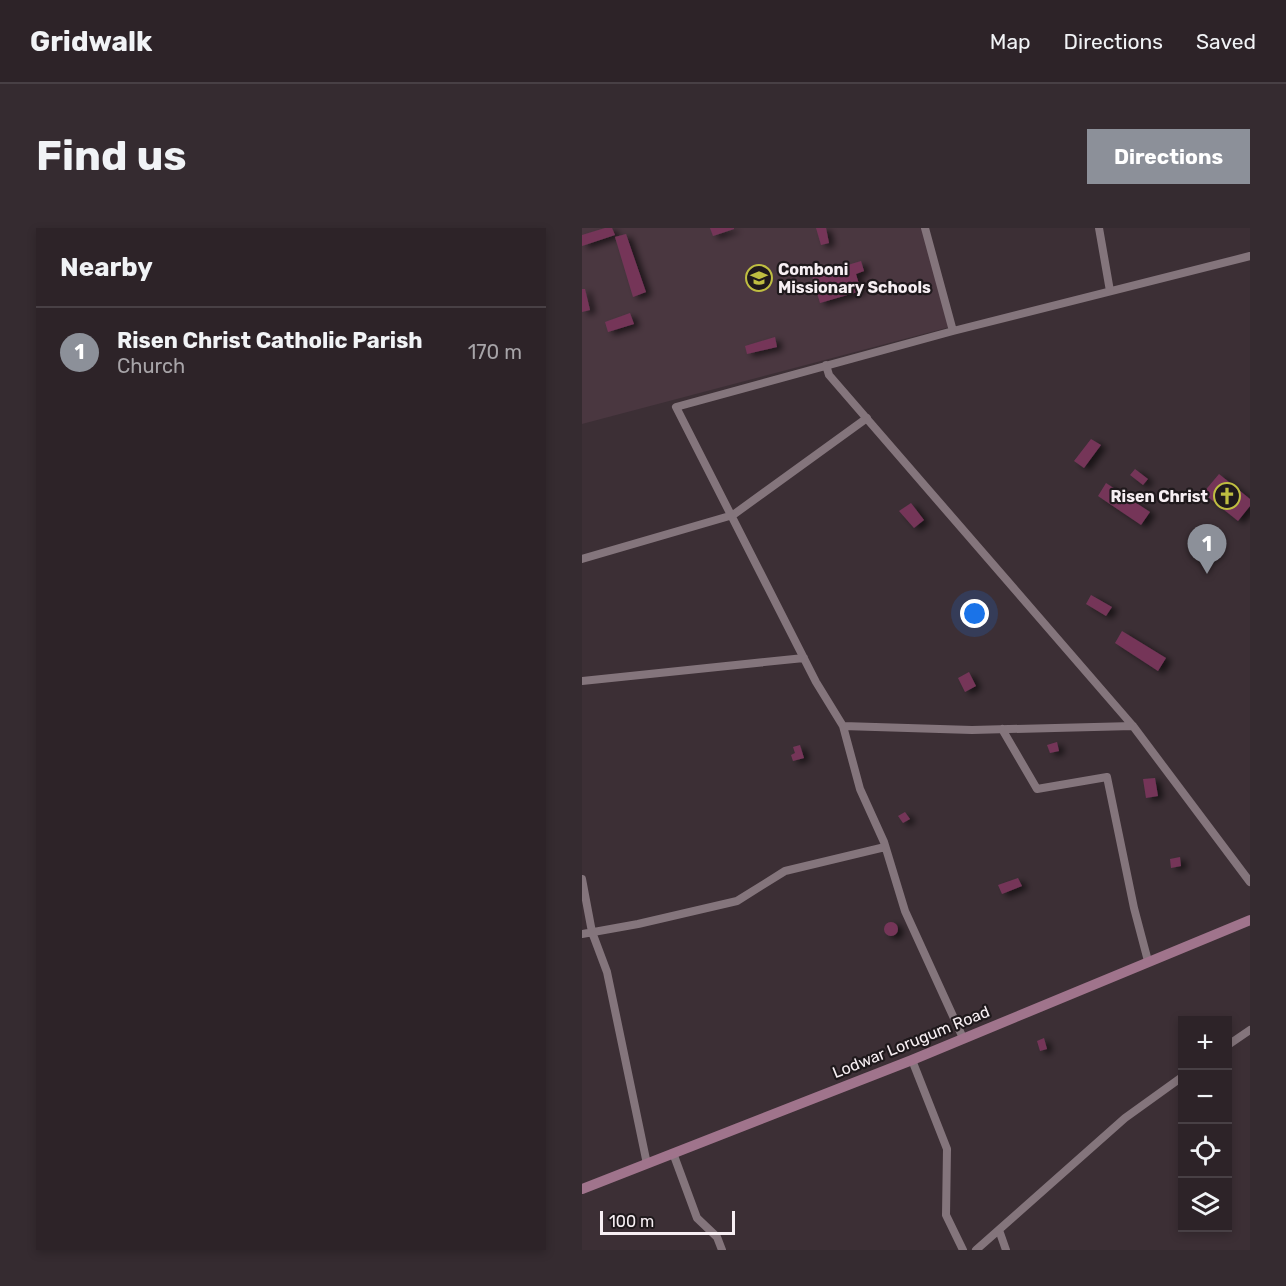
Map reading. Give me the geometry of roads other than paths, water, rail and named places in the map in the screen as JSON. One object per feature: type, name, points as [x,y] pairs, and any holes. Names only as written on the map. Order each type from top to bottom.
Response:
[{"type":"main road","name":"Lodwar Lorugum Road","points":[[582,1189],[912,1060],[1250,920]]},
{"type":"street","points":[[925,228],[953,331]]},
{"type":"street","points":[[1099,228],[1110,291]]},
{"type":"street","points":[[963,1038],[905,911],[885,847],[860,789],[843,726],[804,658],[676,407],[953,331],[1250,256]]},
{"type":"street","points":[[826,365],[830,375],[1132,726],[1250,882]]},
{"type":"street","points":[[582,559],[733,515],[867,418]]},
{"type":"street","points":[[582,681],[804,658]]},
{"type":"street","points":[[843,726],[1002,729],[1132,726]]},
{"type":"street","points":[[1002,729],[1037,789],[1107,777],[1131,897],[1148,961]]},
{"type":"street","points":[[582,934],[737,901],[785,871],[885,847]]},
{"type":"street","points":[[582,879],[592,932],[607,972],[647,1164]]},
{"type":"street","points":[[1232,1042],[1250,1030]]},
{"type":"street","points":[[912,1060],[947,1149],[946,1215],[963,1250]]},
{"type":"street","points":[[976,1250],[1125,1118],[1178,1080]]},
{"type":"street","points":[[673,1154],[697,1218],[717,1237],[722,1250]]},
{"type":"street","points":[[999,1230],[1006,1250]]},
{"type":"place","name":"Comboni Missionary Schools","points":[[759,278]]},
{"type":"place","name":"Risen Christ","points":[[1227,496]]},
{"type":"place","name":"Risen Christ Catholic Parish","points":[[1207,574]]}]
